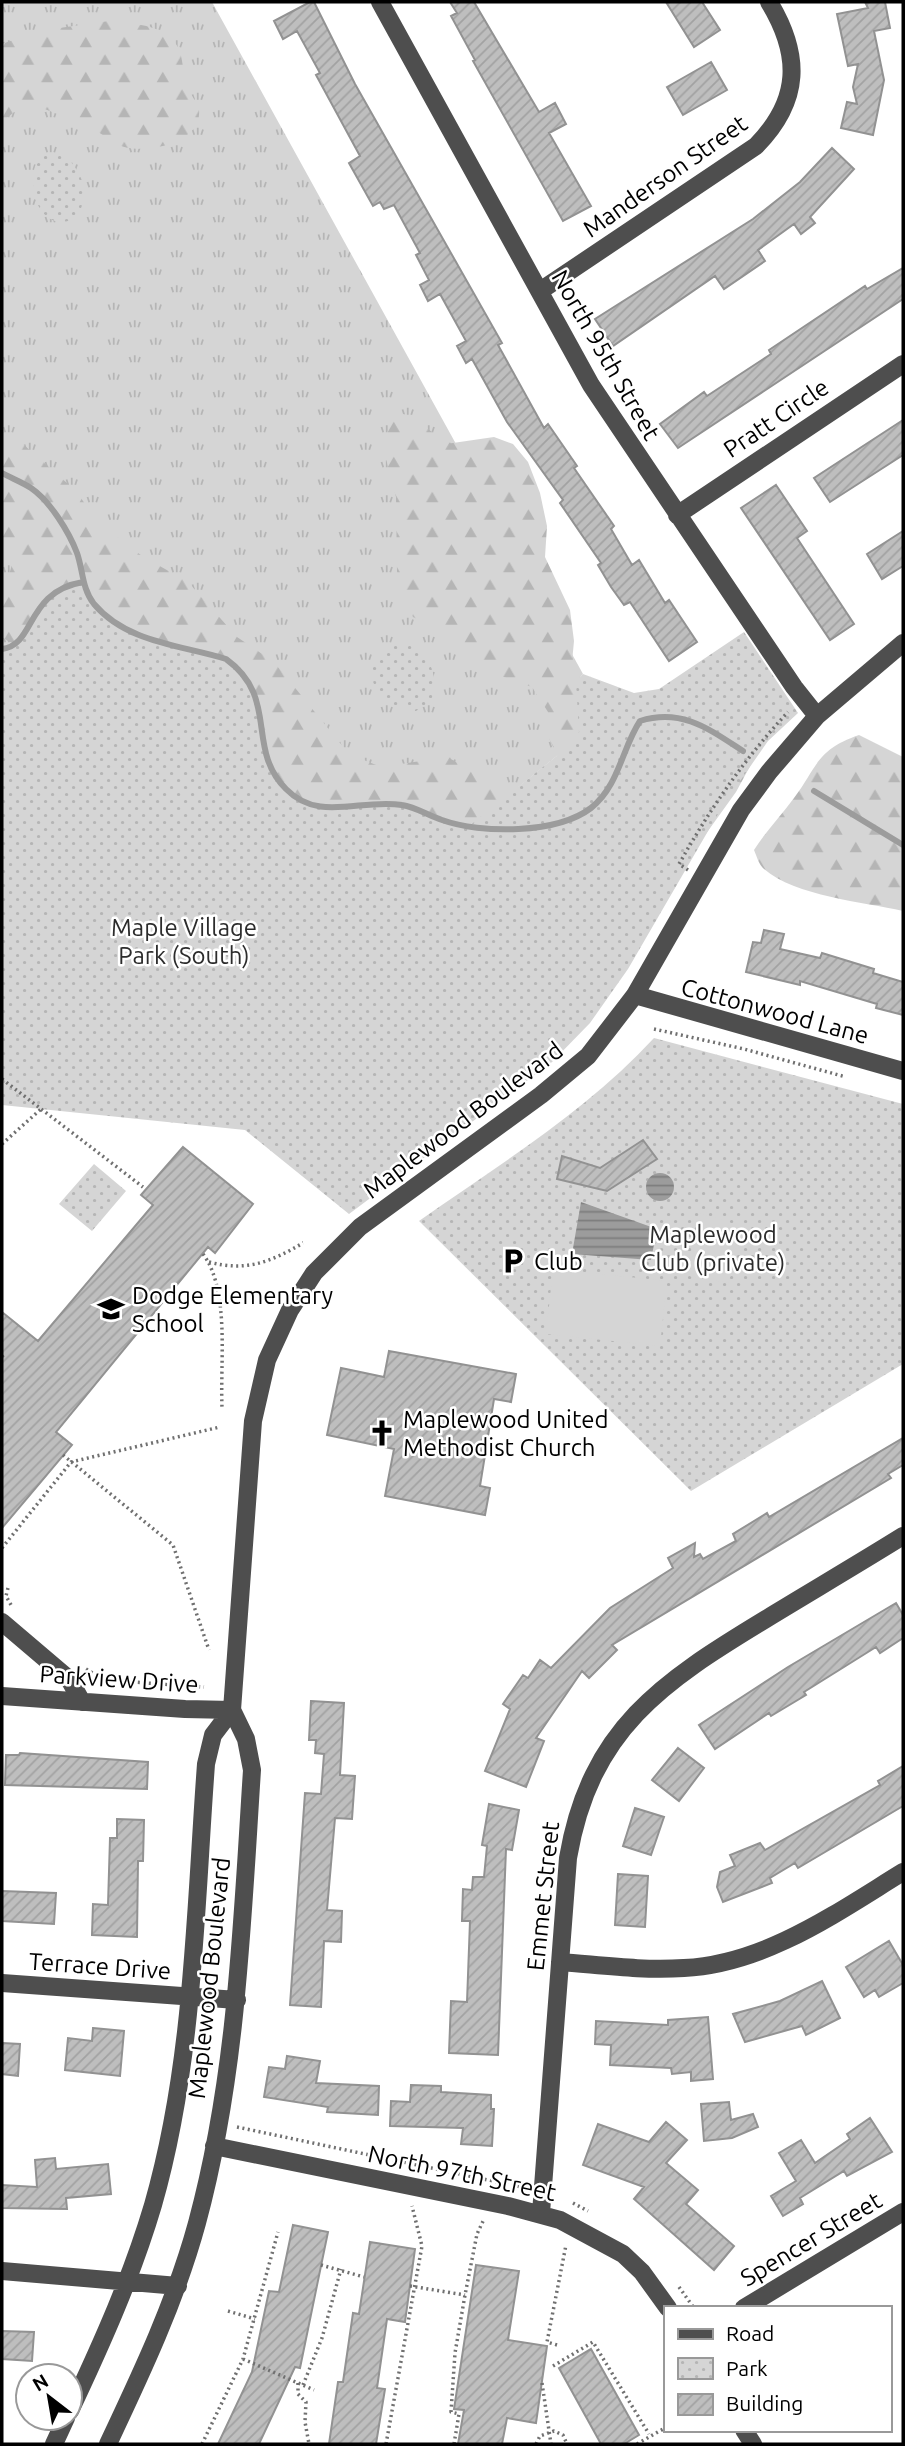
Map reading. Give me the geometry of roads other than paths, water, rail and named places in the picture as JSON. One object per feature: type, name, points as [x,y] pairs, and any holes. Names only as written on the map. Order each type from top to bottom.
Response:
[{"type":"street","name":"North 95th Street","points":[[380,2],[591,385],[794,687],[817,716]]},
{"type":"street","name":"Manderson Street","points":[[540,291],[756,146],[781,115],[792,80],[789,42],[769,2]]},
{"type":"street","name":"Pratt Circle","points":[[677,515],[903,364]]},
{"type":"street","name":"Maplewood Boulevard","points":[[108,2444],[157,2339],[177,2286],[197,2223],[230,2062],[237,2000],[252,1770],[246,1739],[232,1710],[253,1422],[267,1360],[290,1310],[314,1273],[344,1241],[574,1068],[600,1042],[635,995],[741,810],[817,716],[903,643]]},
{"type":"street","name":"Cottonwood Lane","points":[[635,995],[903,1071]]},
{"type":"street","name":"Emmet Street","points":[[541,2213],[573,1829],[590,1780],[622,1728],[646,1702],[705,1656],[903,1536]]},
{"type":"street","points":[[9,1616],[69,1679],[82,1702]]},
{"type":"street","name":"Parkview Drive","points":[[2,1696],[232,1710]]},
{"type":"street","name":"Maplewood Boulevard","points":[[84,2379],[128,2281],[153,2203],[171,2129],[181,2073],[189,1996],[206,1764],[214,1735],[232,1710]]},
{"type":"street","points":[[560,1962],[642,1969],[685,1968],[737,1959],[782,1942],[903,1872]]},
{"type":"street","name":"Terrace Drive","points":[[2,1983],[237,2000]]},
{"type":"street","name":"North 97th Street","points":[[214,2146],[541,2213],[575,2226],[623,2254],[642,2272],[667,2306]]},
{"type":"street","name":"Spencer Street","points":[[747,2306],[903,2212]]},
{"type":"street","points":[[2,2272],[177,2286]]},
{"type":"waterway","points":[[2,473],[31,488],[52,509],[74,545],[90,598],[107,617],[138,635],[226,659],[242,674],[258,706],[267,757],[274,773],[286,789],[312,805],[402,805],[458,825],[497,829],[539,827],[576,817],[600,799],[614,778],[640,721],[669,717],[682,719],[707,728],[743,751]]},
{"type":"waterway","points":[[2,649],[21,638],[51,596],[64,588],[83,582]]},
{"type":"waterway","points":[[814,791],[903,845]]},
{"type":"place","name":"Club","points":[[513,1261]]},
{"type":"place","name":"Dodge Elementary School","points":[[111,1309]]},
{"type":"place","name":"Maplewood United Methodist Church","points":[[382,1433]]},
{"type":"park label","name":"Maple Village Park (South)","points":[[184,941]]},
{"type":"park label","name":"Maplewood Club (private)","points":[[713,1248]]}]
